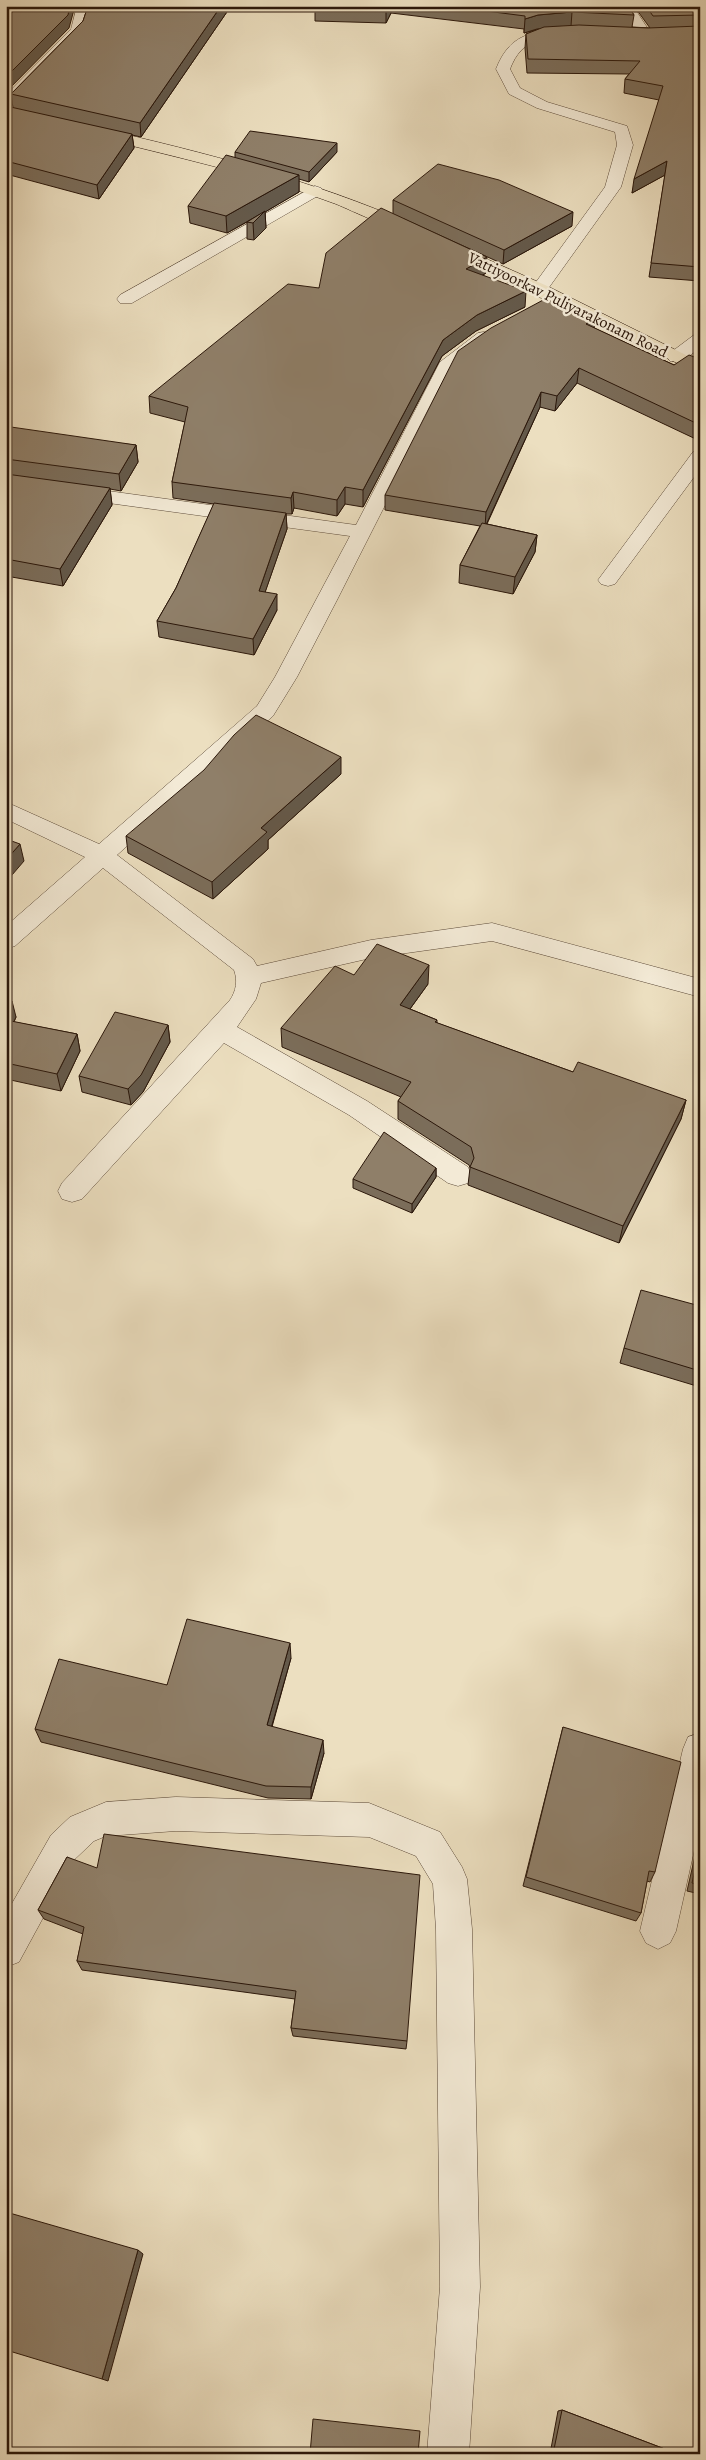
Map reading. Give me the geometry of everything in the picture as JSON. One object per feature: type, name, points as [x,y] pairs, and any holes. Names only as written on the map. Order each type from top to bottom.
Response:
[{"type":"main road","points":[[82,130],[177,151],[315,191],[422,234]]},
{"type":"main road","name":"Vattiyoorkav Puliyarakonam Road","points":[[440,243],[545,298],[676,357],[700,370]]},
{"type":"street","points":[[9,110],[78,30],[84,6]]},
{"type":"street","points":[[626,6],[646,36]]},
{"type":"street","points":[[545,298],[613,187],[625,145],[622,129],[542,105],[514,91],[503,69],[507,57],[515,46],[530,37],[576,33]]},
{"type":"street","points":[[628,36],[700,34]]},
{"type":"street","points":[[126,299],[315,191]]},
{"type":"street","points":[[6,940],[265,711],[286,677],[449,362],[482,337],[499,329]]},
{"type":"street","points":[[676,357],[700,339]]},
{"type":"street","points":[[608,580],[700,456]]},
{"type":"street","points":[[6,483],[362,532]]},
{"type":"street","points":[[6,810],[102,855],[244,965],[249,977],[244,1000],[221,1029],[72,1191]]},
{"type":"street","points":[[249,977],[371,949],[492,932],[700,988]]},
{"type":"street","points":[[221,1029],[358,1108],[458,1175]]},
{"type":"street","points":[[658,1932],[700,1749]]},
{"type":"street","points":[[6,1949],[64,1848],[82,1829],[106,1818],[176,1814],[369,1820],[428,1844],[450,1879],[454,1929],[460,2287],[448,2454]]},
{"type":"building","points":[[6,6],[70,6],[68,15],[6,77]]},
{"type":"building","points":[[88,6],[221,6],[140,123],[11,94],[83,21]]},
{"type":"building","points":[[315,6],[388,6],[386,10]]},
{"type":"building","points":[[447,6],[628,6],[634,15],[572,12],[538,15],[525,19],[525,16]]},
{"type":"building","points":[[646,6],[700,6],[700,15],[653,16]]},
{"type":"building","points":[[579,25],[648,28],[700,26],[700,267],[651,263],[667,161],[634,179],[663,86],[625,79],[640,61],[528,59],[526,34],[544,27]]},
{"type":"building","points":[[6,106],[132,134],[97,185],[6,161]]},
{"type":"building","points":[[250,131],[337,143],[309,172],[235,152]]},
{"type":"building","points":[[226,155],[299,175],[226,216],[188,206]]},
{"type":"building","points":[[438,164],[499,180],[573,212],[504,250],[393,200]]},
{"type":"building","points":[[381,208],[487,257],[466,269],[526,291],[477,315],[443,340],[363,490],[345,487],[337,500],[293,492],[291,498],[172,482],[188,407],[149,396],[288,284],[319,288],[326,253]]},
{"type":"building","points":[[265,211],[253,223],[247,222]]},
{"type":"building","points":[[545,299],[595,317],[586,324],[674,365],[689,355],[700,359],[700,425],[579,368],[557,396],[541,392],[486,512],[385,495],[458,351],[491,328]]},
{"type":"building","points":[[11,427],[136,445],[119,474],[6,459],[6,433]]},
{"type":"building","points":[[6,474],[110,488],[60,569],[6,559]]},
{"type":"building","points":[[214,503],[286,513],[259,591],[277,594],[253,639],[157,621],[176,588]]},
{"type":"building","points":[[482,523],[537,535],[515,577],[460,565]]},
{"type":"building","points":[[256,715],[341,757],[261,828],[267,832],[212,882],[126,836],[204,770],[234,735]]},
{"type":"building","points":[[6,839],[20,844],[6,860]]},
{"type":"building","points":[[377,944],[429,965],[400,1005],[437,1020],[435,1022],[573,1072],[578,1062],[686,1100],[623,1226],[470,1167],[474,1158],[471,1147],[398,1101],[411,1082],[281,1028],[335,966],[354,975]]},
{"type":"building","points":[[6,999],[12,1001],[6,1012]]},
{"type":"building","points":[[115,1012],[168,1025],[141,1075],[128,1089],[79,1076]]},
{"type":"building","points":[[6,1020],[77,1034],[57,1074],[6,1063]]},
{"type":"building","points":[[384,1132],[436,1168],[412,1204],[353,1179]]},
{"type":"building","points":[[641,1290],[700,1306],[700,1371],[624,1348]]},
{"type":"building","points":[[187,1619],[290,1643],[267,1725],[323,1740],[311,1787],[266,1786],[35,1729],[59,1659],[167,1685]]},
{"type":"building","points":[[563,1727],[681,1762],[655,1872],[649,1871],[641,1913],[526,1877]]},
{"type":"building","points":[[104,1834],[420,1875],[407,2041],[291,2028],[296,1991],[77,1961],[84,1927],[38,1910],[67,1857],[97,1868]]},
{"type":"building","points":[[700,1848],[700,1885],[692,1883]]},
{"type":"building","points":[[6,2212],[138,2250],[102,2379],[6,2350]]},
{"type":"building","points":[[562,2410],[678,2454],[553,2454]]},
{"type":"building","points":[[313,2419],[420,2431],[418,2454],[310,2454]]}]
